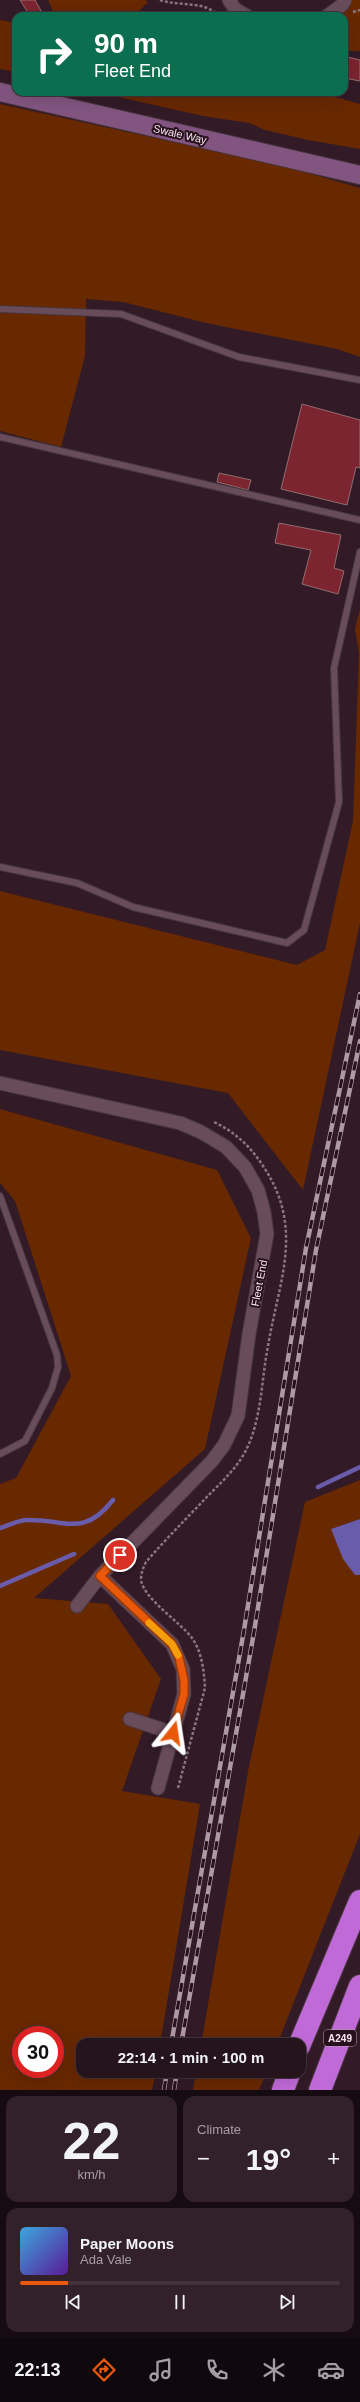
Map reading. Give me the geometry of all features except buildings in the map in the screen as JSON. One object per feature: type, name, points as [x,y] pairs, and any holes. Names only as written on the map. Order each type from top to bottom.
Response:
[{"type":"highway","points":[[302,2038],[360,1901]]},
{"type":"highway","name":"A249","points":[[320,2090],[360,1986]]},
{"type":"highway","points":[[283,2090],[287,2078]]},
{"type":"main road","name":"Swale Way","points":[[0,92],[12,95]]},
{"type":"main road","name":"Swale Way","points":[[17,96],[360,175]]},
{"type":"street","points":[[229,0],[235,9],[240,12]]},
{"type":"street","points":[[332,12],[342,5],[345,0]]},
{"type":"street","name":"Fleet End","points":[[0,1083],[180,1123],[201,1132],[226,1147],[246,1167],[258,1190],[264,1212],[267,1234],[265,1253],[249,1334],[238,1416],[224,1445],[212,1462],[100,1576],[76,1606]]},
{"type":"street","points":[[100,1576],[172,1644],[179,1657],[184,1674],[184,1694],[158,1788]]},
{"type":"street","points":[[130,1719],[173,1733]]},
{"type":"lane","points":[[0,309],[121,314],[239,357],[360,380]]},
{"type":"lane","points":[[0,437],[360,520]]},
{"type":"lane","points":[[0,867],[77,883],[133,907],[287,943],[304,930],[339,802],[334,668],[360,552]]},
{"type":"lane","points":[[0,1196],[57,1355],[58,1367],[52,1388],[25,1441],[0,1454]]},
{"type":"path","points":[[160,0],[184,3],[203,3],[214,9],[216,12]]},
{"type":"path","points":[[178,1788],[205,1688],[204,1672],[200,1654],[192,1638],[145,1590],[141,1574],[150,1556],[230,1473],[245,1453],[257,1414],[268,1346],[286,1258],[284,1208],[276,1185],[243,1140],[208,1120]]},
{"type":"shaded area","points":[[48,0],[145,0],[148,2],[138,12],[53,12]]},
{"type":"shaded area","points":[[352,0],[360,0],[360,51],[349,51],[348,49],[348,12],[342,12],[350,6]]},
{"type":"shaded area","points":[[0,20],[12,22],[12,71],[0,69]]},
{"type":"shaded area","points":[[114,96],[332,96],[360,104],[360,149],[308,140],[265,130],[249,123],[203,116]]},
{"type":"shaded area","points":[[0,104],[287,167],[360,188],[360,357],[337,349],[206,323],[123,302],[86,299],[85,356],[61,447],[0,431]]},
{"type":"shaded area","points":[[360,609],[360,923],[303,1190],[228,1093],[0,1050],[0,891],[297,965],[325,950],[353,821],[359,653],[355,629]]},
{"type":"shaded area","points":[[0,1109],[217,1170],[251,1238],[205,1449],[34,1598],[108,1604],[161,1679],[122,1791],[200,1804],[161,2038],[76,2038],[76,2078],[155,2078],[152,2090],[0,2090],[0,1484],[16,1478],[71,1376],[15,1201],[0,1183]]},
{"type":"shaded area","points":[[360,1480],[360,1519],[332,1529],[355,1575],[360,1575],[360,1834],[280,2038],[202,2038],[249,1766],[305,1502]]},
{"type":"shaded area","points":[[360,1519],[360,1575],[355,1575],[343,1559],[331,1529]]},
{"type":"shaded area","points":[[195,2078],[264,2078],[259,2090],[193,2090]]},
{"type":"waterway","points":[[318,1487],[360,1467]]},
{"type":"waterway","points":[[0,1528],[24,1520],[41,1520],[73,1524],[83,1523],[102,1512],[113,1500]]},
{"type":"waterway","points":[[0,1586],[74,1554]]},
{"type":"railway","points":[[172,2038],[244,1630],[306,1248],[360,994]]},
{"type":"railway","points":[[182,2038],[254,1632],[316,1250],[360,1041]]},
{"type":"railway","points":[[164,2090],[166,2078]]},
{"type":"railway","points":[[174,2090],[176,2078]]},
{"type":"slow traffic","points":[[149,1623],[172,1644],[178,1655]]},
{"type":"route","points":[[120,1555],[100,1576],[172,1644],[183,1669],[184,1694],[173,1733]]}]
